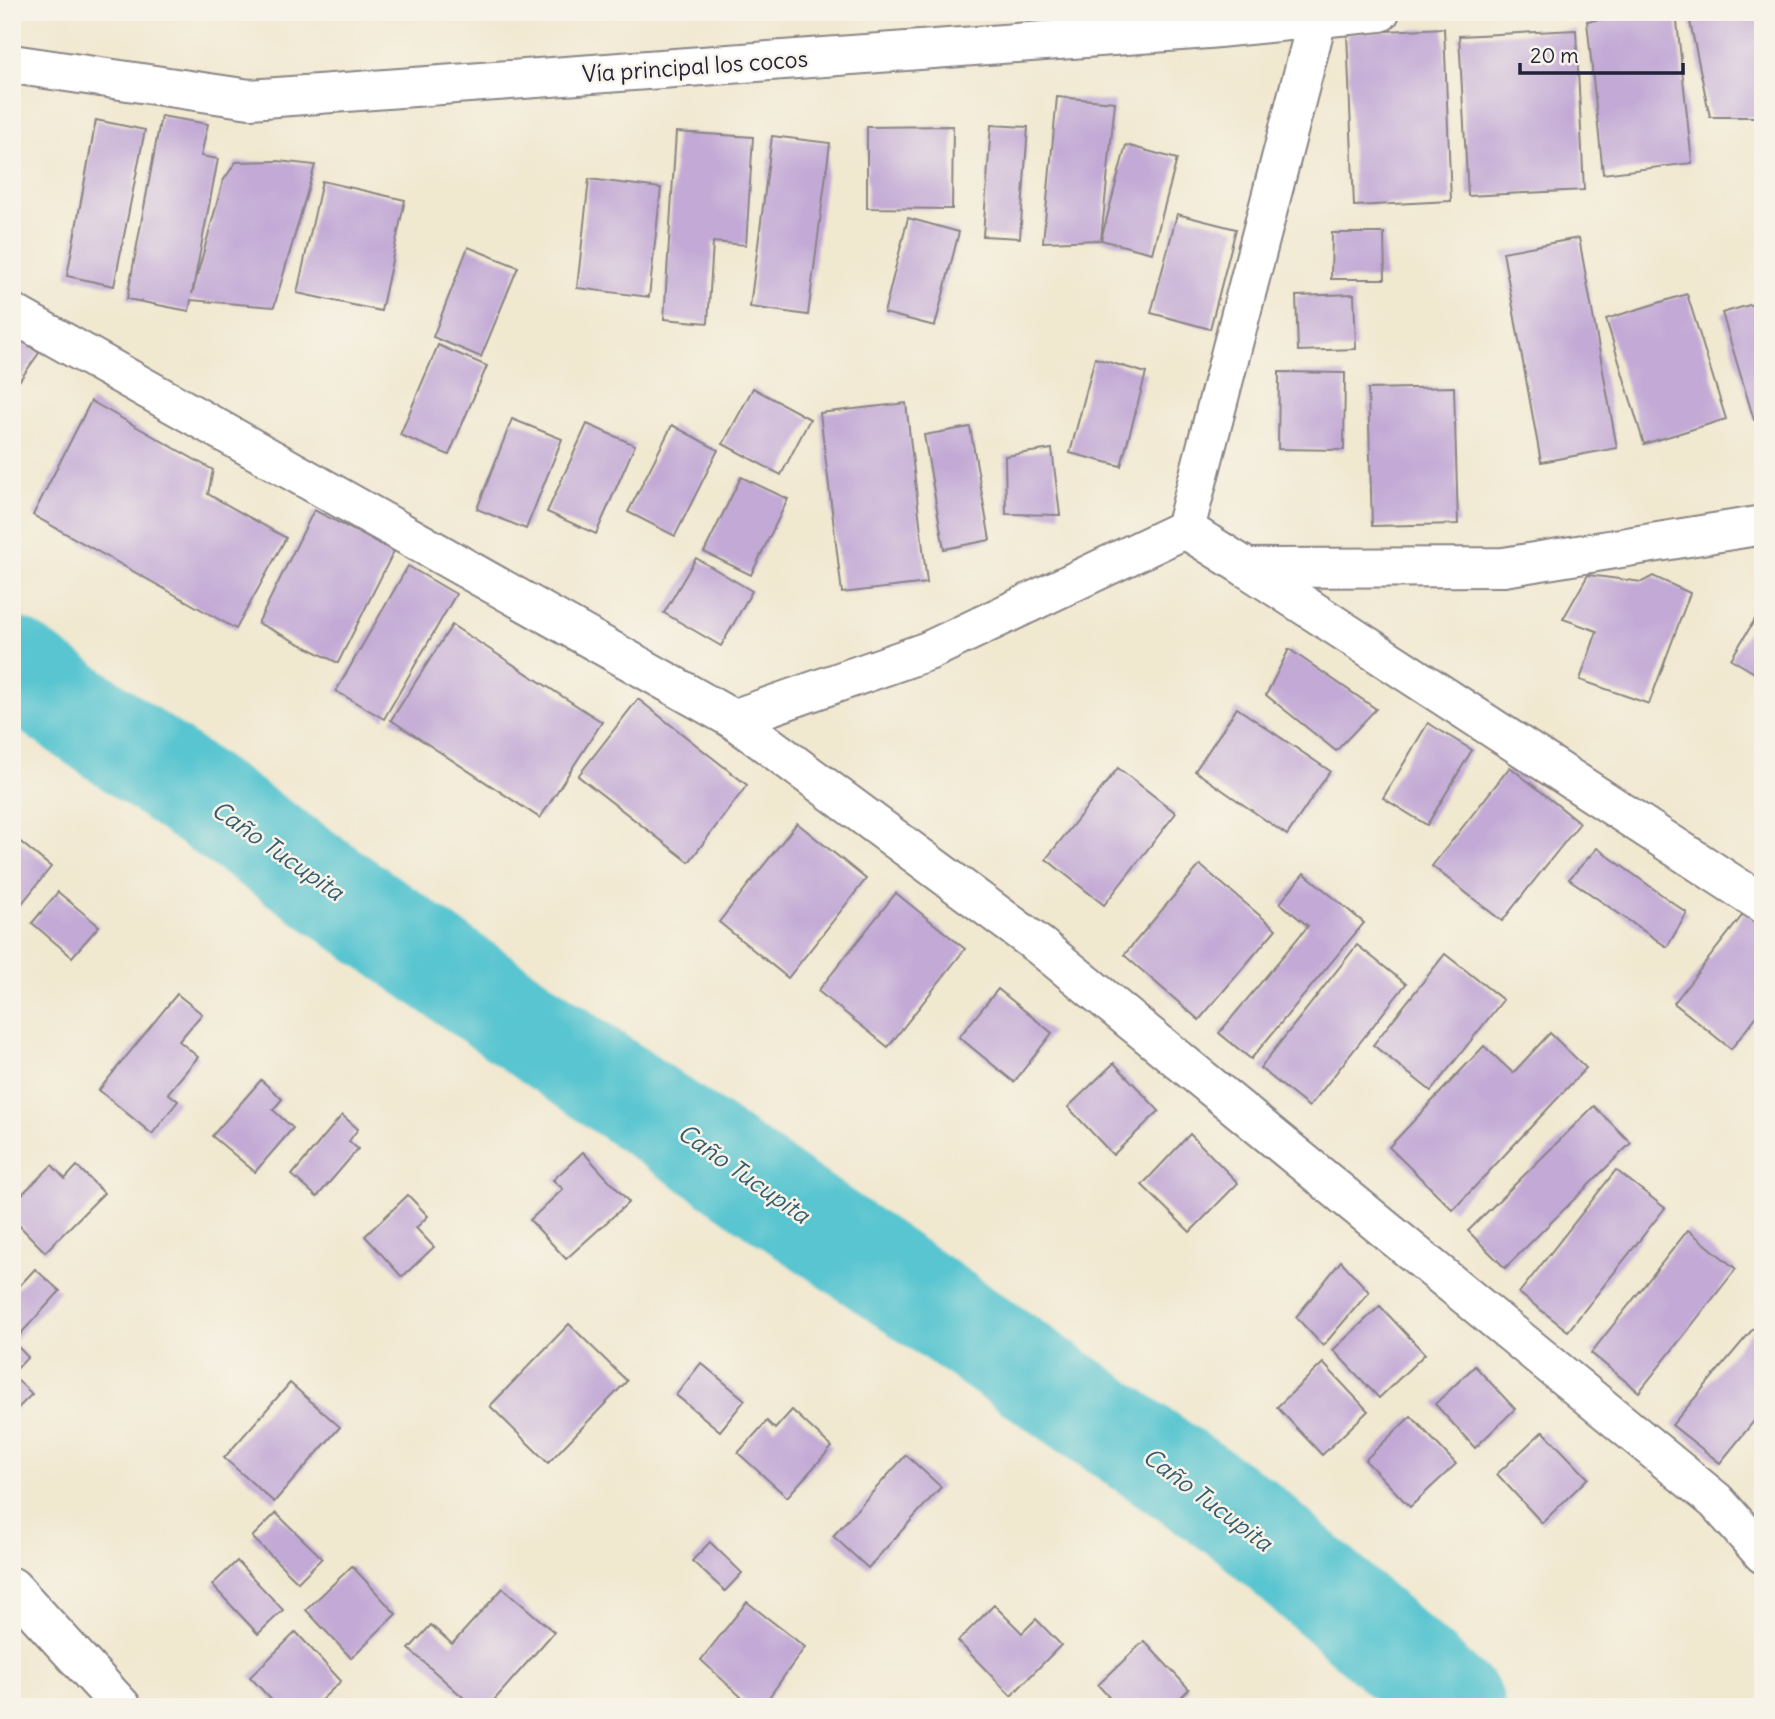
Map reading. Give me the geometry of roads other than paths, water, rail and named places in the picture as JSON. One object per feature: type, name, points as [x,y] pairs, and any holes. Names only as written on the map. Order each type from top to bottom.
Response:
[{"type":"street","name":"Vía principal los cocos","points":[[12,64],[250,99],[1317,20],[1380,12]]},
{"type":"street","points":[[733,719],[928,652],[1185,529],[1317,20]]},
{"type":"street","points":[[12,313],[733,719],[1051,954],[1716,1501],[1763,1555]]},
{"type":"street","points":[[1247,568],[1504,567],[1763,525]]},
{"type":"street","points":[[1185,529],[1763,904]]},
{"type":"street","points":[[12,1587],[122,1707]]},
{"type":"waterway","name":"Caño Tucupita","points":[[12,666],[519,1021],[1245,1520],[1456,1707]]}]
